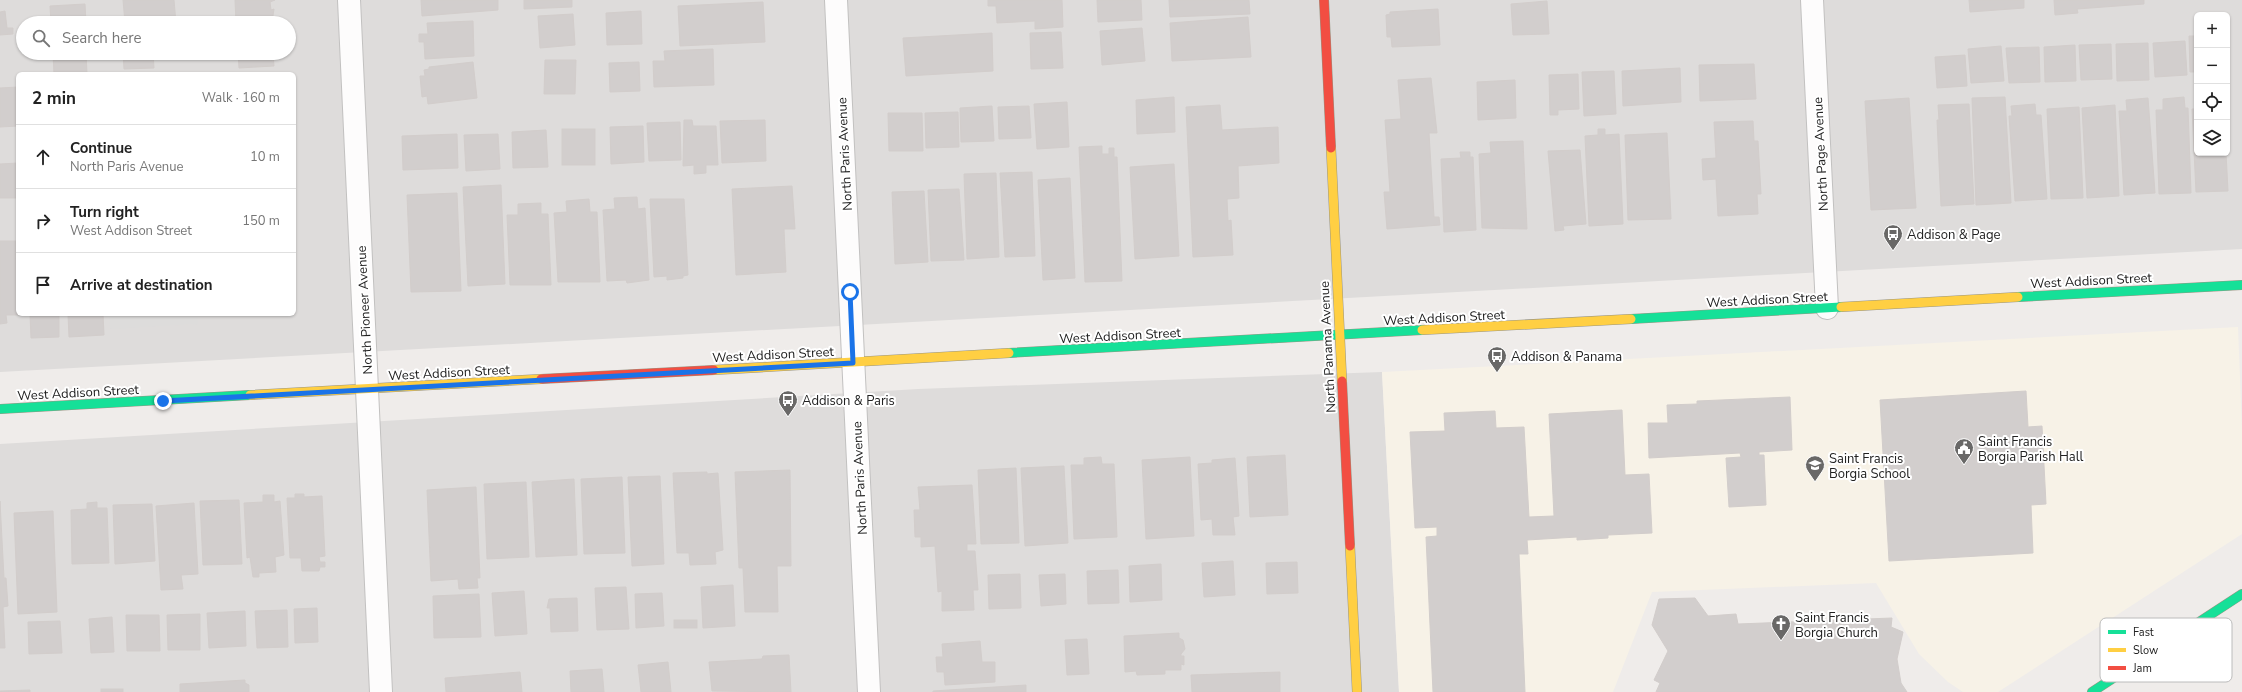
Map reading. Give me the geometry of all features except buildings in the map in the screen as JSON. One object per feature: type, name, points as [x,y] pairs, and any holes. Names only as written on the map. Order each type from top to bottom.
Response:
[{"type":"street","name":"North Pioneer Avenue","points":[[350,0],[381,692]]},
{"type":"street","name":"North Paris Avenue","points":[[836,0],[869,692]]},
{"type":"street","name":"North Panama Avenue","points":[[1324,0],[1357,692]]},
{"type":"street","name":"North Page Avenue","points":[[1812,0],[1828,308]]},
{"type":"street","name":"West Addison Street","points":[[0,409],[368,390],[2242,285]]},
{"type":"street","points":[[2205,618],[2242,594]]},
{"type":"street","points":[[2092,692],[2107,682]]},
{"type":"shaded area","points":[[0,0],[2242,0],[2242,249],[0,372]]},
{"type":"shaded area","points":[[109,316],[197,316],[198,324],[110,329]]},
{"type":"shaded area","name":"Saint Francis Borgia School","points":[[2238,327],[2242,430],[2242,534],[2112,618],[2100,618],[2100,626],[1998,692],[1963,692],[1948,682],[1919,654],[1876,583],[1652,592],[1613,692],[1399,692],[1382,372]]},
{"type":"shaded area","points":[[1382,372],[1399,692],[0,692],[0,444],[918,389]]},
{"type":"traffic: fast","points":[[2018,297],[2242,285]]},
{"type":"traffic: fast","points":[[1631,319],[1841,307]]},
{"type":"traffic: fast","points":[[1009,353],[1422,330]]},
{"type":"traffic: fast","points":[[0,409],[250,395]]},
{"type":"traffic: fast","points":[[2205,618],[2242,594]]},
{"type":"traffic: fast","points":[[2092,692],[2107,682]]},
{"type":"traffic: slow","points":[[1331,148],[1342,381]]},
{"type":"traffic: slow","points":[[1841,307],[2018,297]]},
{"type":"traffic: slow","points":[[1422,330],[1631,319]]},
{"type":"traffic: slow","points":[[714,370],[1009,353]]},
{"type":"traffic: slow","points":[[250,395],[541,379]]},
{"type":"traffic: slow","points":[[1350,546],[1357,692]]},
{"type":"traffic: jam","points":[[1324,0],[1331,148]]},
{"type":"traffic: jam","points":[[541,379],[714,370]]},
{"type":"traffic: jam","points":[[1342,381],[1350,546]]},
{"type":"place","name":"Addison & Page","points":[[1893,251]]},
{"type":"place","name":"Addison & Panama","points":[[1497,373]]},
{"type":"place","name":"Addison & Paris","points":[[788,417]]},
{"type":"place","name":"Saint Francis Borgia Parish Hall","points":[[1964,465]]},
{"type":"place","name":"Saint Francis Borgia School","points":[[1815,482]]},
{"type":"place","name":"Saint Francis Borgia Church","points":[[1781,641]]},
{"type":"route","points":[[163,401],[853,363],[850,292]]}]
